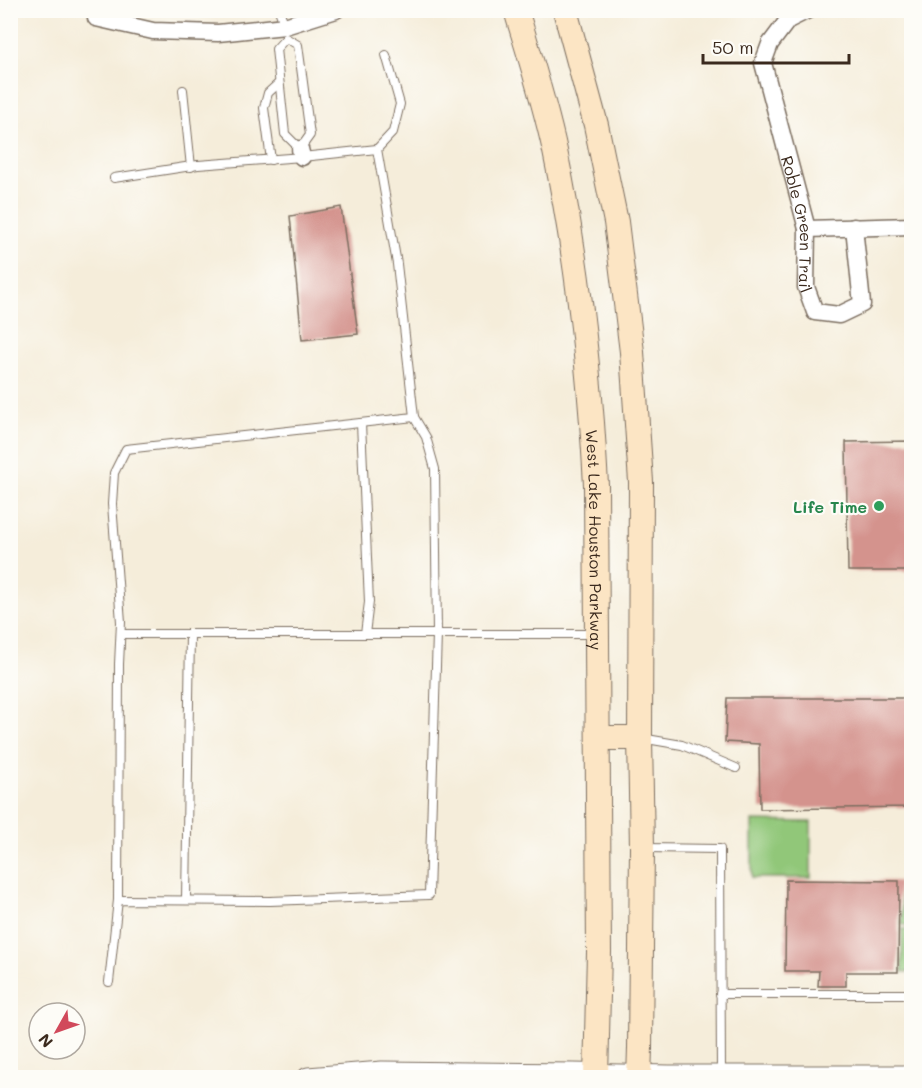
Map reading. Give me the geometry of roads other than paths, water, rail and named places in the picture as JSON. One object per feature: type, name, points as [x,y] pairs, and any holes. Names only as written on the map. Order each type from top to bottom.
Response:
[{"type":"main road","name":"West Lake Houston Parkway","points":[[516,10],[554,149],[568,224],[584,329],[593,434],[596,485],[598,738],[599,952],[596,1076]]},
{"type":"main road","points":[[565,10],[596,124],[616,222],[632,352],[641,482],[642,848],[639,1076]]},
{"type":"main road","points":[[598,738],[640,738]]},
{"type":"street","points":[[96,18],[153,31],[218,33],[336,10]]},
{"type":"street","name":"Roble Green Trail","points":[[808,10],[788,20],[770,44],[763,63],[807,229],[806,287],[815,312],[839,315],[862,304],[854,228]]},
{"type":"street","points":[[807,229],[912,226]]},
{"type":"street","points":[[308,1077],[382,1072],[596,1076],[912,1076]]},
{"type":"lane","points":[[281,19],[276,49],[285,134],[301,153]]},
{"type":"lane","points":[[281,19],[298,45],[310,135],[301,153]]},
{"type":"lane","points":[[114,178],[198,165],[271,160],[301,153],[377,149],[393,132],[400,105],[386,55]]},
{"type":"lane","points":[[271,160],[264,108],[267,93],[279,83]]},
{"type":"lane","points":[[183,90],[192,167]]},
{"type":"lane","points":[[118,900],[270,901],[429,895],[437,634],[435,469],[426,437],[414,417],[397,264],[377,149]]},
{"type":"lane","points":[[109,982],[118,900],[121,634],[112,504],[114,473],[126,449],[414,417]]},
{"type":"lane","points":[[361,423],[369,602],[365,634]]},
{"type":"lane","points":[[121,634],[597,634]]},
{"type":"lane","points":[[186,900],[190,634]]},
{"type":"lane","points":[[640,738],[682,745],[736,768]]},
{"type":"lane","points":[[642,848],[720,849],[721,1076]]},
{"type":"lane","points":[[720,994],[912,994]]},
{"type":"place","name":"Life Time","points":[[879,506]]}]
